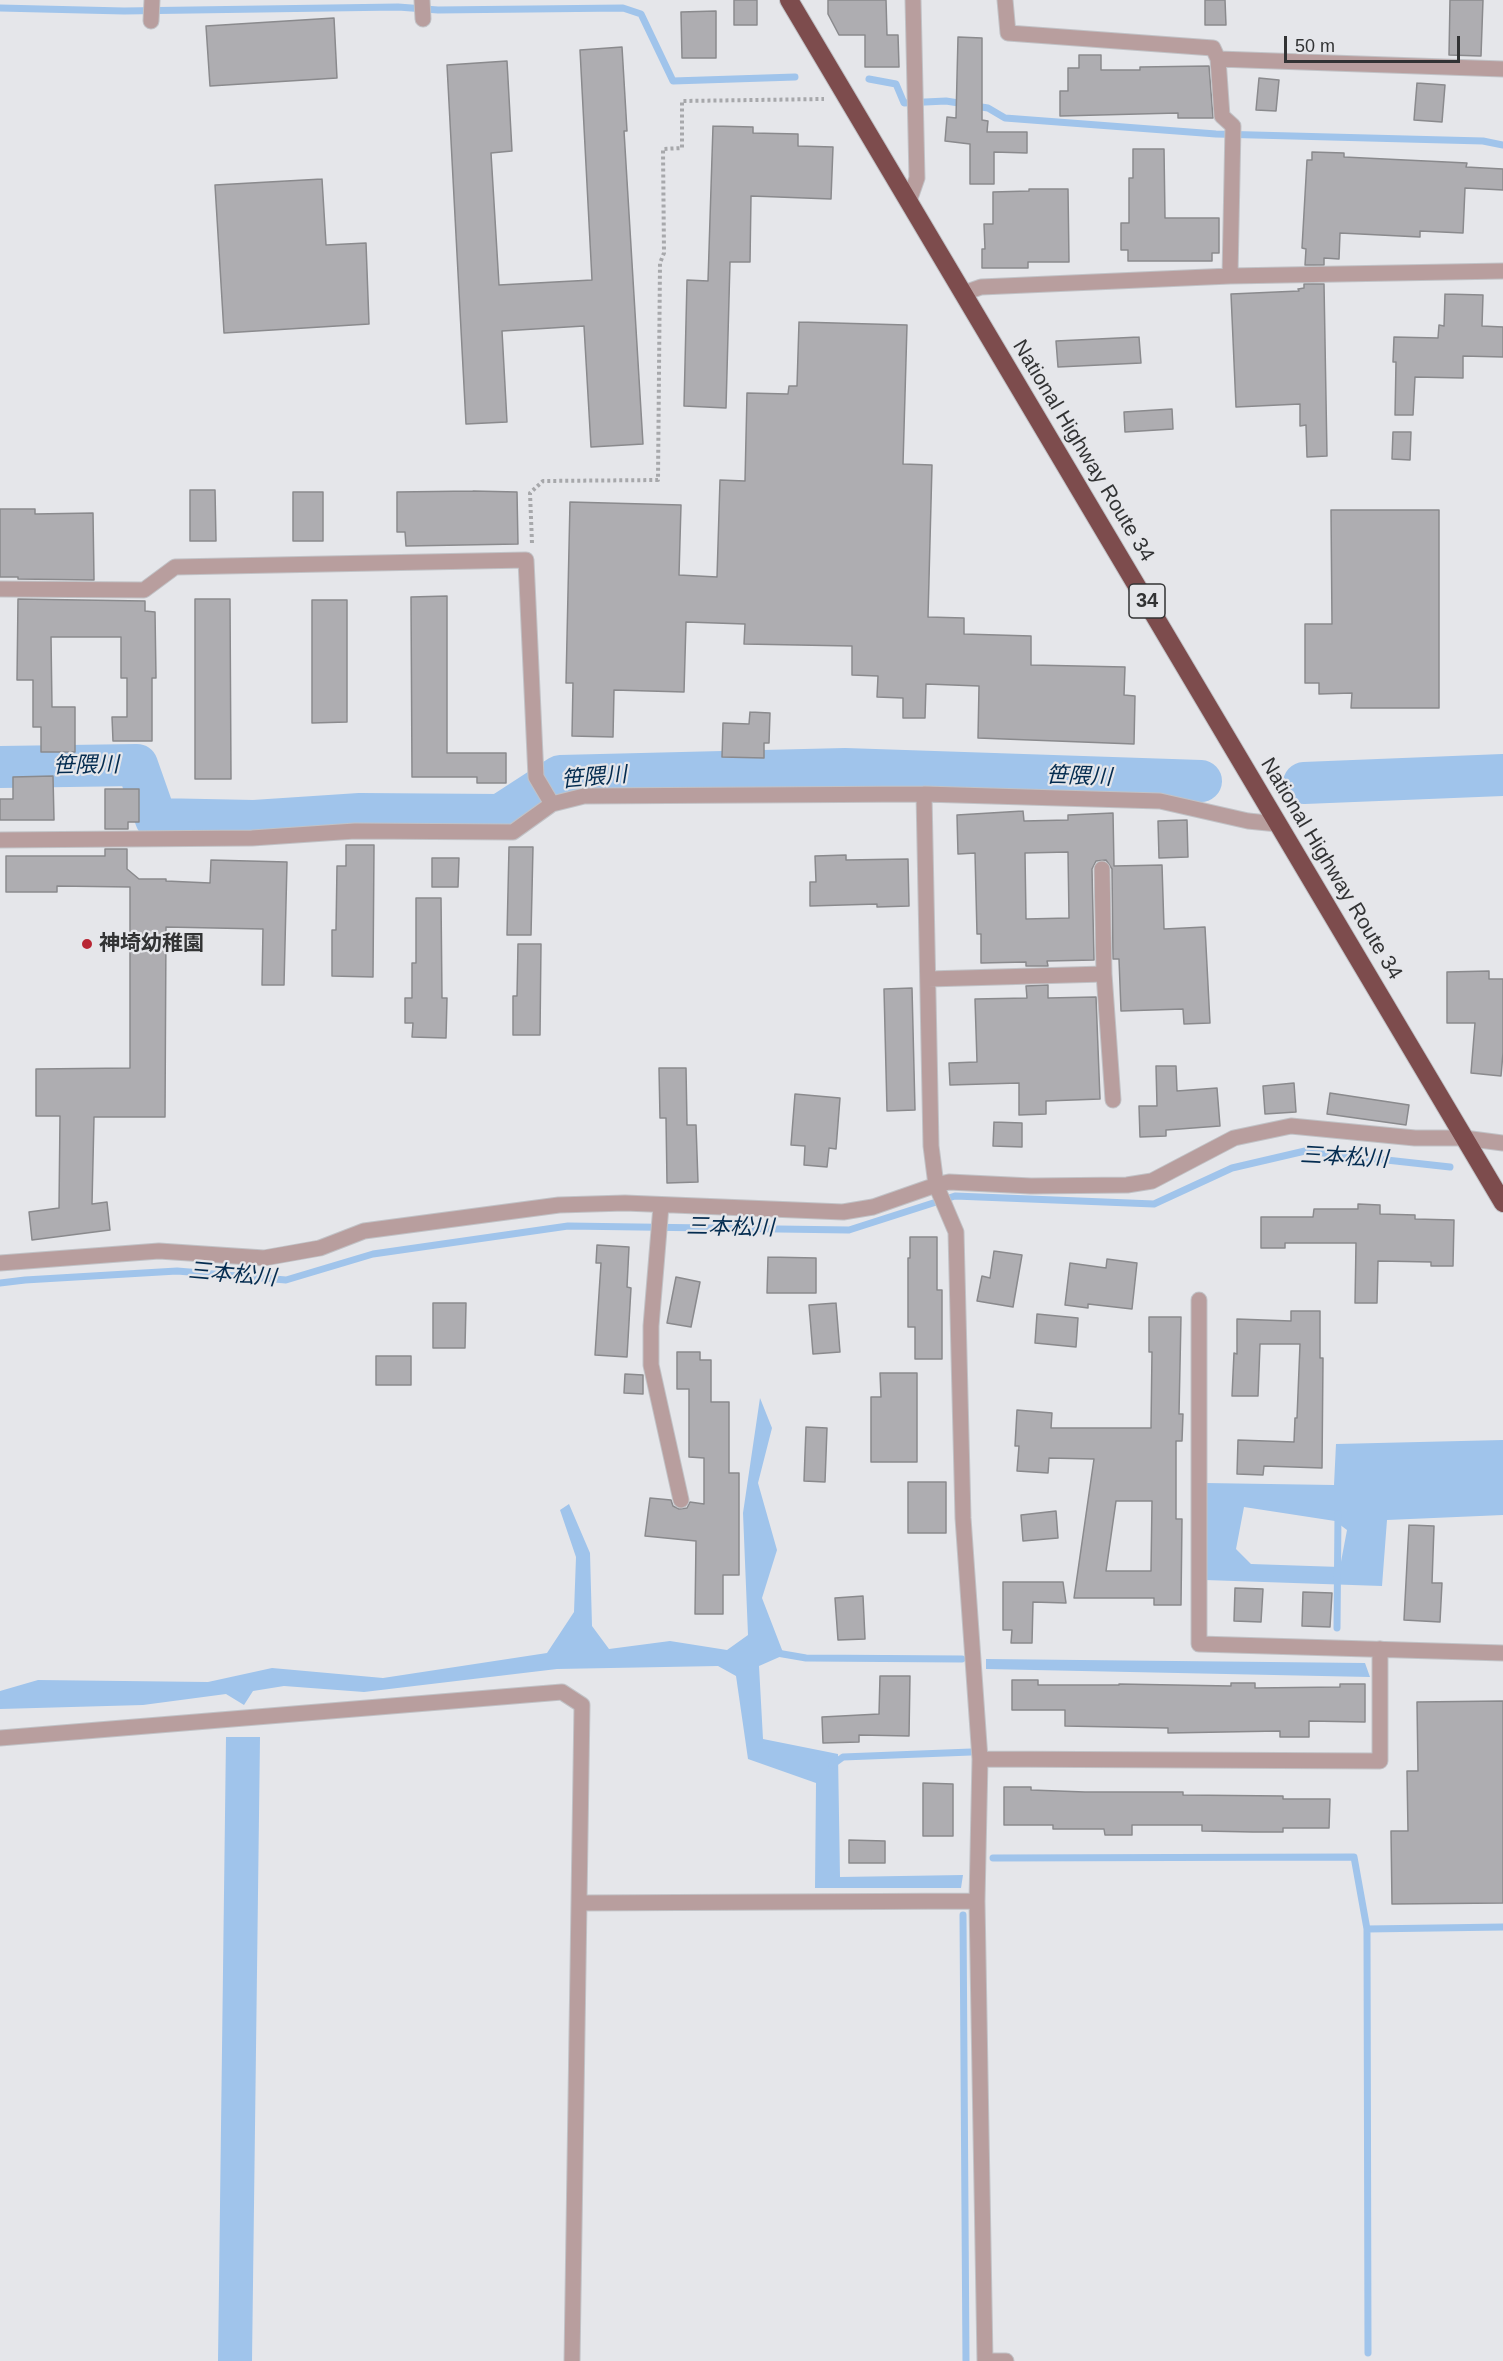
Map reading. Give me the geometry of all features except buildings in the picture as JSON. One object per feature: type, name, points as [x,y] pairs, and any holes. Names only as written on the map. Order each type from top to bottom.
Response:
[{"type":"highway","name":"National Highway Route 34","points":[[789,0],[1503,1203]]},
{"type":"street","points":[[151,21],[152,0]]},
{"type":"street","points":[[422,0],[423,18]]},
{"type":"street","points":[[909,201],[917,178],[913,0]]},
{"type":"street","points":[[1005,0],[1008,33],[1214,48],[1218,59],[1222,116],[1233,126],[1230,276]]},
{"type":"street","points":[[1218,59],[1503,69]]},
{"type":"street","points":[[964,293],[981,286],[1230,276],[1503,271]]},
{"type":"street","points":[[0,589],[144,590],[176,567],[526,560],[536,777],[552,804]]},
{"type":"street","points":[[924,794],[931,1146],[936,1185],[956,1232],[963,1518],[980,1759],[977,1901],[985,2361],[1006,2361]]},
{"type":"street","points":[[0,840],[252,838],[355,831],[513,832],[552,804],[584,796],[924,794],[1160,801],[1248,821],[1278,824]]},
{"type":"street","points":[[1102,869],[1104,974],[1113,1100]]},
{"type":"street","points":[[928,979],[1104,974]]},
{"type":"street","points":[[0,1263],[159,1251],[264,1258],[320,1248],[364,1231],[559,1205],[625,1203],[843,1212],[873,1207],[949,1182],[1031,1186],[1126,1185],[1152,1181],[1234,1138],[1291,1126],[1415,1138],[1464,1138],[1503,1143]]},
{"type":"street","points":[[661,1206],[651,1326],[651,1365],[681,1500]]},
{"type":"street","points":[[1199,1300],[1199,1644],[1503,1653]]},
{"type":"street","points":[[980,1759],[1380,1761],[1380,1648]]},
{"type":"street","points":[[0,1738],[562,1692],[582,1705],[573,2361]]},
{"type":"street","points":[[579,1903],[977,1901]]},
{"type":"path","points":[[526,560],[532,549],[530,493],[543,482],[658,480],[660,263],[664,253],[663,149],[682,148],[682,101],[826,99],[843,89]]},
{"type":"water","points":[[760,1398],[772,1428],[758,1483],[777,1550],[762,1598],[784,1655],[759,1666],[763,1739],[838,1754],[840,1877],[963,1875],[961,1888],[815,1888],[816,1783],[748,1759],[736,1676],[718,1666],[557,1669],[364,1692],[284,1686],[253,1691],[244,1705],[226,1694],[143,1705],[0,1709],[0,1691],[38,1680],[208,1682],[272,1668],[383,1678],[547,1653],[574,1612],[576,1557],[560,1510],[569,1504],[590,1553],[592,1626],[609,1649],[670,1641],[727,1650],[748,1635],[743,1513]]},
{"type":"water","points":[[1503,1440],[1503,1515],[1387,1520],[1382,1586],[1205,1580],[1205,1483],[1334,1485],[1336,1444]],"holes":[[[1244,1507],[1335,1521],[1347,1530],[1340,1567],[1251,1564],[1236,1549]]]},
{"type":"water","points":[[986,1659],[1365,1663],[1370,1677],[986,1669]]},
{"type":"water","points":[[226,1737],[260,1737],[252,2361],[218,2361]]},
{"type":"waterway","points":[[0,8],[124,11],[398,7],[438,10],[623,8],[641,14],[673,81],[795,77]]},
{"type":"waterway","points":[[869,79],[896,84],[904,103],[946,101],[965,104]]},
{"type":"waterway","points":[[975,106],[988,108],[1005,118],[1216,134],[1483,141],[1503,145]]},
{"type":"waterway","name":"笹隈川","points":[[0,767],[137,765],[156,819],[254,821],[360,814],[500,815],[560,776],[845,769],[1201,781]]},
{"type":"waterway","name":"笹隈川","points":[[1304,783],[1503,775]]},
{"type":"waterway","name":"三本松川","points":[[0,1283],[177,1271],[286,1280],[373,1254],[568,1226],[849,1230],[955,1196],[1154,1204],[1232,1168],[1305,1151],[1450,1167]]},
{"type":"waterway","points":[[1337,1628],[1338,1514]]},
{"type":"waterway","points":[[777,1653],[806,1658],[962,1659]]},
{"type":"waterway","points":[[832,1765],[843,1757],[971,1752]]},
{"type":"waterway","points":[[993,1858],[1354,1857],[1367,1929],[1503,1927]]},
{"type":"waterway","points":[[963,1915],[966,2361]]},
{"type":"waterway","points":[[1367,1929],[1368,2353]]},
{"type":"place","name":"神埼幼稚園","points":[[87,944]]}]
